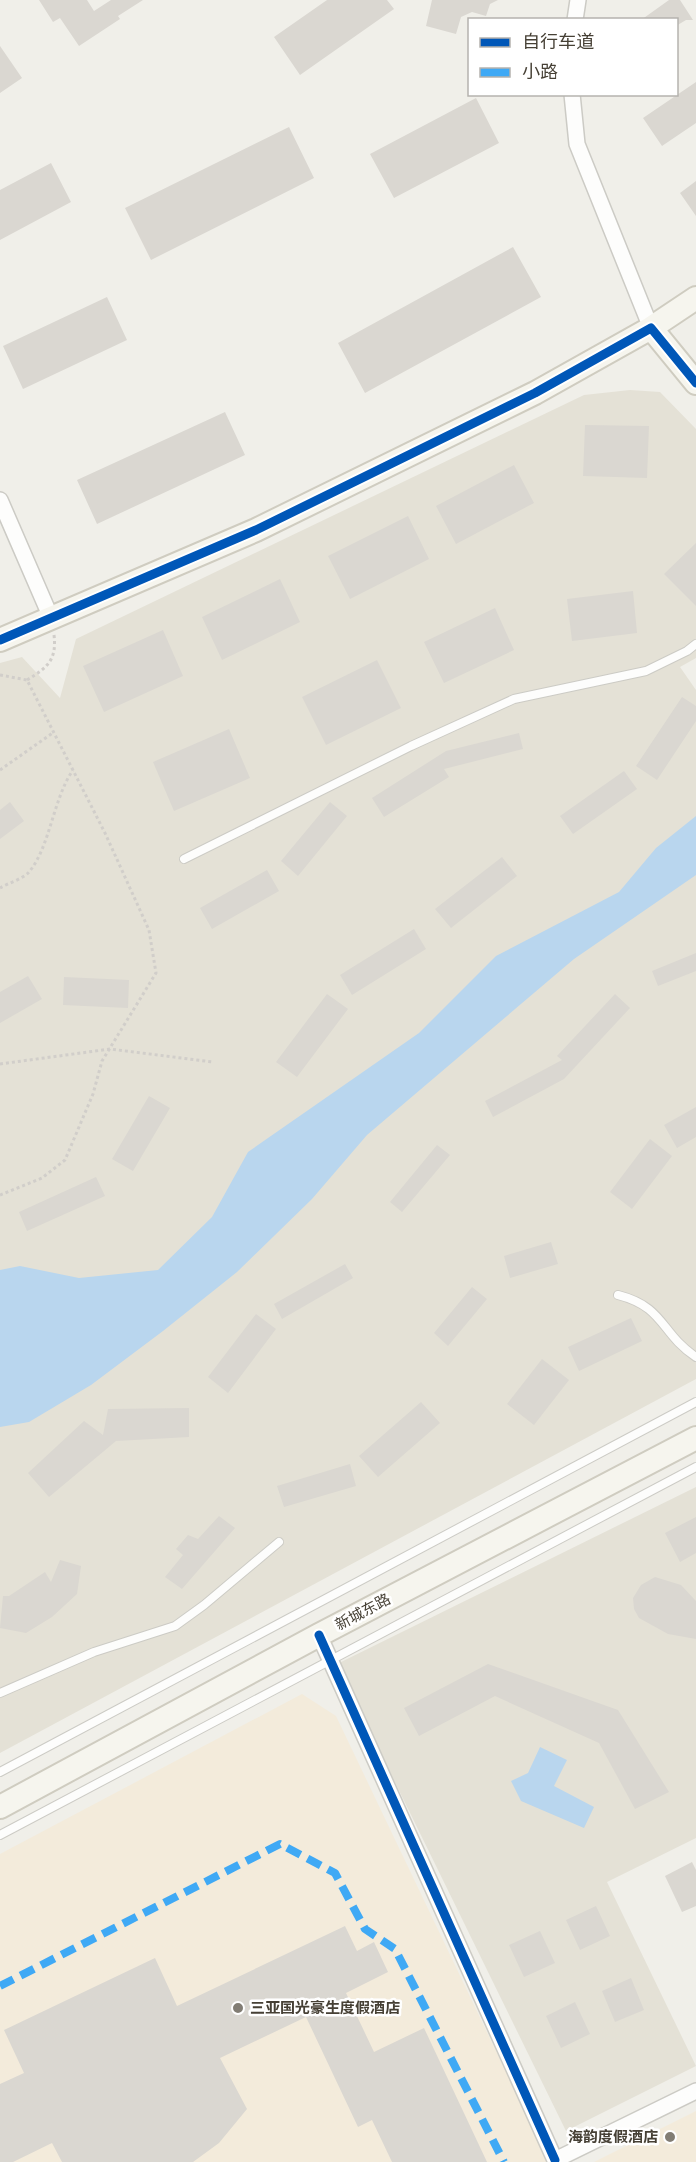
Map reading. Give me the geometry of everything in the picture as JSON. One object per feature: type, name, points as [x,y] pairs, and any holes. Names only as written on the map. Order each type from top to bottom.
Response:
[{"type":"street","points":[[575,18],[578,0]]},
{"type":"street","points":[[572,96],[577,144],[651,328],[696,383]]},
{"type":"street","points":[[0,640],[52,620],[256,530],[535,393],[651,328],[696,298]]},
{"type":"street","points":[[0,500],[52,620]]},
{"type":"street","name":"新城东路","points":[[0,1807],[319,1635],[696,1438]]},
{"type":"street","points":[[319,1635],[556,2161],[696,2091]]},
{"type":"lane","points":[[184,860],[411,746],[514,699],[646,671],[687,651],[696,644]]},
{"type":"lane","points":[[618,1295],[640,1300],[657,1315],[679,1346],[696,1357]]},
{"type":"lane","points":[[0,1772],[696,1402]]},
{"type":"lane","points":[[0,1835],[330,1661],[364,1640],[696,1467]]},
{"type":"lane","points":[[0,1693],[94,1652],[175,1626],[204,1605],[279,1542]]},
{"type":"path","points":[[0,675],[27,680],[44,670],[56,651],[52,620]]},
{"type":"path","points":[[0,1195],[42,1178],[65,1160],[93,1094],[102,1060],[156,973],[149,930],[73,770],[27,680]]},
{"type":"path","points":[[0,770],[54,732]]},
{"type":"path","points":[[0,888],[28,873],[43,843],[63,785],[73,770]]},
{"type":"path","points":[[0,1064],[110,1049],[213,1062]]},
{"type":"shaded area","points":[[630,390],[660,392],[696,429],[696,658],[680,667],[696,690],[696,1379],[0,1753],[0,663],[22,657],[60,698],[76,639],[584,395]]},
{"type":"shaded area","points":[[696,1487],[696,1838],[607,1882],[696,2066],[566,2131],[337,1664]]},
{"type":"shaded area","name":"三亚国光豪生度假酒店","points":[[302,1694],[336,1716],[549,2162],[0,2162],[0,1854]]},
{"type":"shaded area","name":"海韵度假酒店","points":[[696,2111],[696,2162],[594,2162]]},
{"type":"water","points":[[696,816],[696,875],[574,959],[367,1135],[312,1199],[237,1272],[163,1331],[91,1385],[29,1422],[0,1427],[0,1270],[20,1266],[79,1278],[158,1270],[212,1217],[248,1152],[419,1033],[496,956],[619,892],[656,848]]},
{"type":"water","points":[[540,1747],[567,1760],[554,1786],[594,1807],[584,1828],[521,1801],[511,1781],[528,1773]]},
{"type":"building","points":[[39,0],[87,0],[94,11],[111,0],[143,0],[118,16],[120,19],[79,46],[60,18],[53,22]]},
{"type":"building","points":[[327,0],[387,0],[394,9],[300,75],[274,37]]},
{"type":"building","points":[[432,0],[498,0],[490,4],[486,16],[472,12],[461,17],[456,34],[426,26]]},
{"type":"building","points":[[669,0],[680,0],[693,20],[686,20],[678,25],[678,18],[644,18]]},
{"type":"building","points":[[0,46],[22,78],[0,93]]},
{"type":"building","points":[[696,82],[696,123],[662,146],[643,118]]},
{"type":"building","points":[[476,98],[499,143],[394,198],[370,154]]},
{"type":"building","points":[[289,127],[314,178],[151,260],[125,208]]},
{"type":"building","points":[[51,163],[71,202],[0,240],[0,190]]},
{"type":"building","points":[[696,181],[696,216],[680,193]]},
{"type":"building","points":[[513,247],[541,297],[365,393],[338,343]]},
{"type":"building","points":[[107,297],[127,340],[23,389],[3,346]]},
{"type":"building","points":[[225,412],[245,455],[97,524],[77,480]]},
{"type":"building","points":[[585,425],[649,426],[647,478],[583,476]]},
{"type":"building","points":[[514,465],[534,503],[456,544],[436,506]]},
{"type":"building","points":[[408,516],[429,559],[350,599],[328,556]]},
{"type":"building","points":[[696,543],[696,606],[664,574]]},
{"type":"building","points":[[280,579],[300,622],[222,660],[202,617]]},
{"type":"building","points":[[633,591],[637,633],[572,641],[567,599]]},
{"type":"building","points":[[495,608],[514,650],[444,683],[424,642]]},
{"type":"building","points":[[163,630],[183,676],[104,712],[83,666]]},
{"type":"building","points":[[377,660],[401,708],[326,745],[302,697]]},
{"type":"building","points":[[682,697],[696,706],[696,721],[657,780],[636,766]]},
{"type":"building","points":[[229,729],[250,778],[174,811],[153,762]]},
{"type":"building","points":[[519,733],[523,749],[444,769],[449,777],[384,817],[372,798],[446,751]]},
{"type":"building","points":[[624,771],[637,789],[573,834],[560,816]]},
{"type":"building","points":[[10,802],[24,821],[0,839],[0,810]]},
{"type":"building","points":[[330,802],[347,816],[298,876],[281,861]]},
{"type":"building","points":[[502,857],[517,876],[451,928],[435,909]]},
{"type":"building","points":[[267,870],[279,891],[212,929],[200,908]]},
{"type":"building","points":[[414,929],[426,949],[352,995],[340,975]]},
{"type":"building","points":[[696,953],[696,971],[658,986],[652,971]]},
{"type":"building","points":[[28,976],[42,999],[0,1023],[0,992]]},
{"type":"building","points":[[64,977],[129,980],[128,1008],[63,1005]]},
{"type":"building","points":[[327,994],[348,1009],[297,1077],[276,1062]]},
{"type":"building","points":[[615,994],[630,1008],[564,1079],[493,1117],[485,1101],[562,1060],[557,1056]]},
{"type":"building","points":[[149,1096],[170,1108],[133,1171],[112,1159]]},
{"type":"building","points":[[696,1107],[696,1137],[677,1148],[664,1125]]},
{"type":"building","points":[[650,1139],[672,1156],[632,1209],[610,1192]]},
{"type":"building","points":[[437,1145],[450,1155],[402,1212],[390,1202]]},
{"type":"building","points":[[96,1177],[105,1196],[27,1231],[19,1212]]},
{"type":"building","points":[[551,1242],[558,1264],[510,1278],[504,1256]]},
{"type":"building","points":[[345,1264],[353,1278],[282,1319],[274,1304]]},
{"type":"building","points":[[472,1287],[487,1299],[448,1346],[434,1333]]},
{"type":"building","points":[[256,1314],[276,1329],[228,1393],[208,1377]]},
{"type":"building","points":[[631,1318],[642,1341],[579,1371],[568,1347]]},
{"type":"building","points":[[542,1359],[569,1380],[534,1425],[507,1404]]},
{"type":"building","points":[[421,1402],[440,1423],[378,1477],[359,1456]]},
{"type":"building","points":[[189,1408],[189,1437],[116,1441],[49,1497],[28,1473],[84,1421],[103,1435],[108,1409]]},
{"type":"building","points":[[350,1464],[356,1486],[284,1507],[277,1486]]},
{"type":"building","points":[[219,1516],[235,1528],[182,1589],[165,1577],[183,1555],[176,1549],[188,1535],[198,1539]]},
{"type":"building","points":[[696,1517],[696,1553],[680,1562],[665,1533]]},
{"type":"building","points":[[60,1560],[81,1566],[77,1594],[52,1617],[26,1633],[0,1628],[3,1596],[9,1596],[45,1572],[51,1582]]},
{"type":"building","points":[[655,1577],[681,1585],[696,1601],[696,1639],[668,1634],[639,1618],[634,1609],[633,1598],[641,1585]]},
{"type":"building","points":[[488,1664],[618,1710],[669,1792],[635,1809],[599,1743],[495,1696],[419,1736],[404,1708]]},
{"type":"building","points":[[692,1862],[696,1870],[696,1906],[682,1912],[665,1876]]},
{"type":"building","points":[[596,1906],[610,1936],[580,1950],[566,1920]]},
{"type":"building","points":[[345,1926],[357,1951],[374,1942],[388,1972],[346,1993],[374,2052],[424,2028],[487,2162],[392,2162],[372,2120],[358,2127],[306,2017],[220,2058],[247,2109],[219,2143],[193,2162],[62,2162],[52,2143],[13,2162],[0,2162],[0,2084],[24,2073],[4,2030],[155,1958],[177,2006]]},
{"type":"building","points":[[540,1931],[555,1963],[524,1977],[509,1945]]},
{"type":"building","points":[[631,1978],[644,2010],[615,2022],[602,1991]]},
{"type":"building","points":[[575,2002],[590,2034],[561,2048],[546,2016]]},
{"type":"marked path","points":[[0,1986],[280,1844],[335,1873],[365,1929],[395,1949],[504,2162]]},
{"type":"cycle path","points":[[0,640],[256,530],[535,393],[651,328],[696,383]]},
{"type":"cycle path","points":[[319,1635],[555,2160]]},
{"type":"place","name":"三亚国光豪生度假酒店","points":[[238,2008]]},
{"type":"place","name":"海韵度假酒店","points":[[670,2137]]}]
